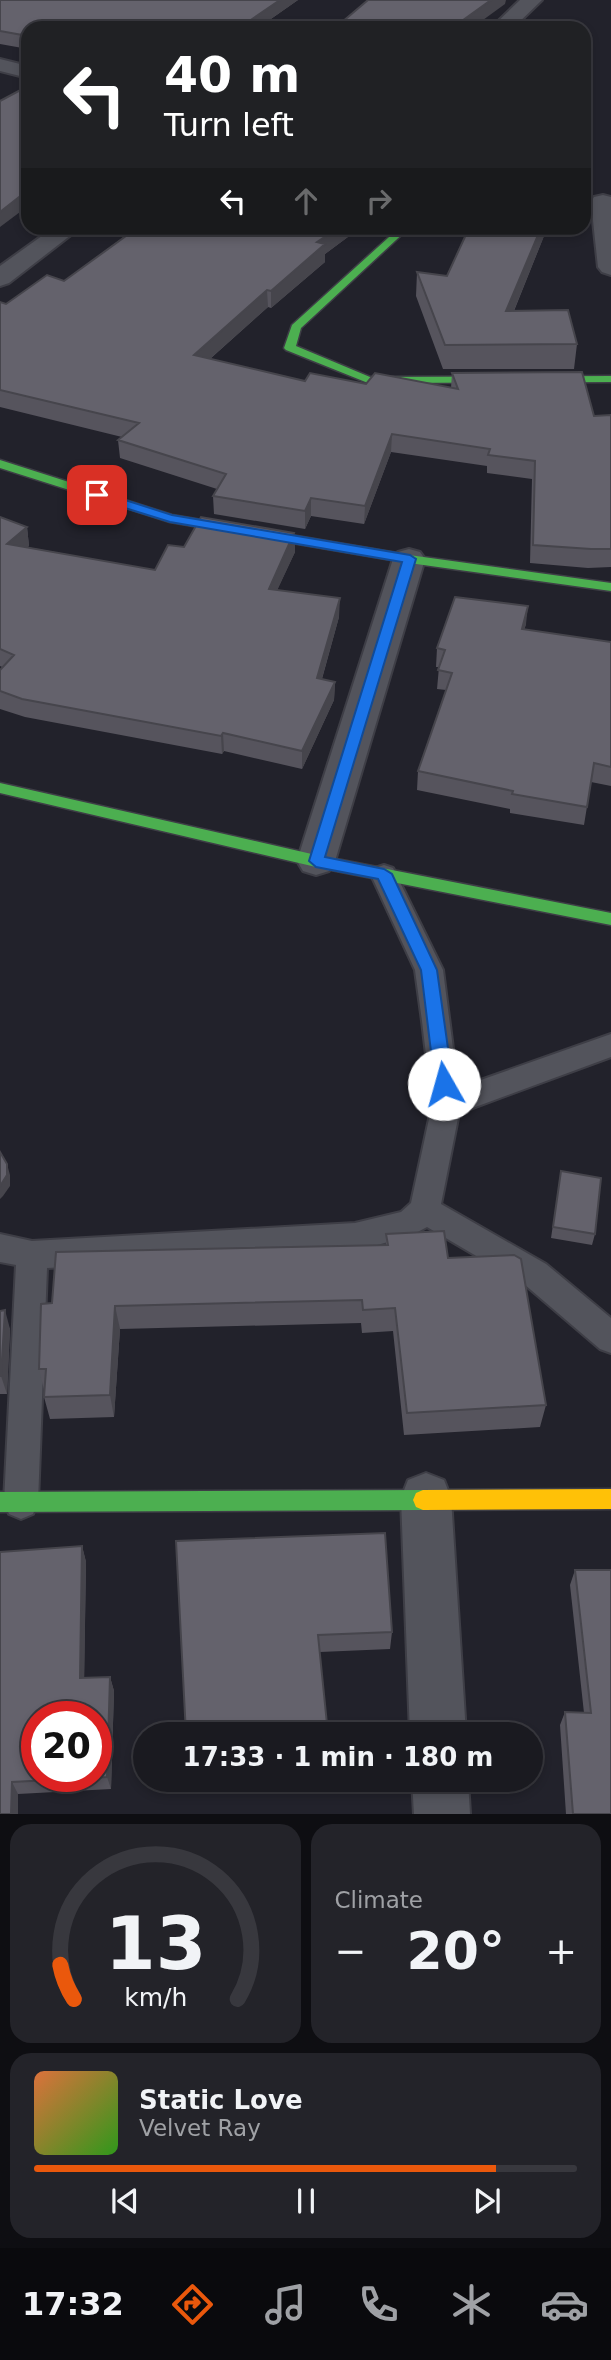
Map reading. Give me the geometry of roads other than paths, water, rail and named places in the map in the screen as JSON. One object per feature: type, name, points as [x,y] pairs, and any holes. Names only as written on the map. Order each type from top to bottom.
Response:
[{"type":"street","points":[[509,21],[532,0]]},
{"type":"street","points":[[0,65],[21,70]]},
{"type":"street","points":[[599,201],[611,267]]},
{"type":"street","points":[[0,278],[58,235]]},
{"type":"street","points":[[396,235],[296,327],[289,348],[368,380],[611,379]]},
{"type":"street","points":[[0,464],[170,518],[410,559],[611,587]]},
{"type":"street","points":[[316,861],[410,559]]},
{"type":"street","points":[[0,788],[316,861],[611,919]]},
{"type":"street","points":[[426,1499],[437,1722]]},
{"type":"street","points":[[10,1502],[611,1499]]},
{"type":"street","points":[[441,1792],[442,1814]]},
{"type":"lane","points":[[0,1248],[32,1255],[355,1237],[410,1223],[425,1210],[446,1105],[429,970],[384,874]]},
{"type":"lane","points":[[446,1105],[611,1045]]},
{"type":"lane","points":[[425,1210],[535,1274],[611,1338]]},
{"type":"lane","points":[[10,1502],[32,1255]]}]
